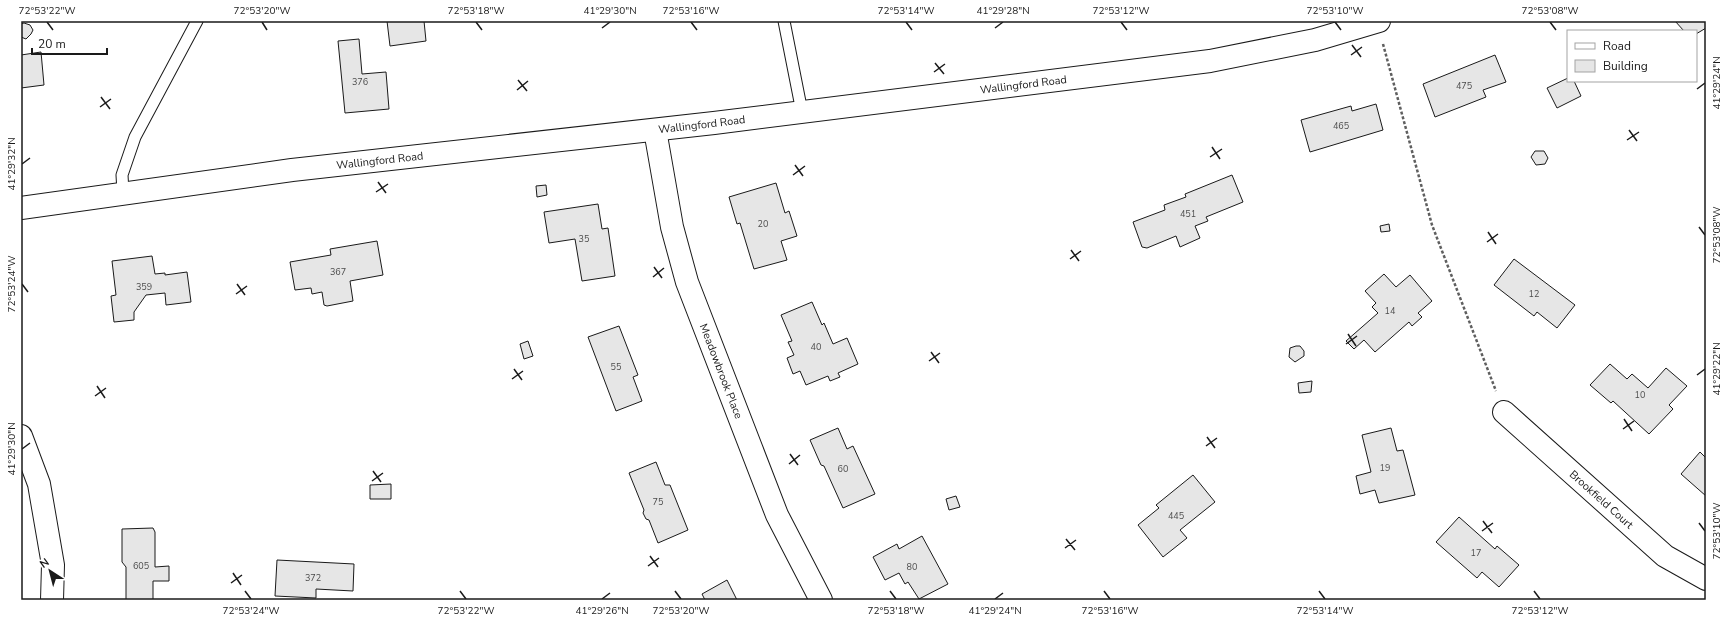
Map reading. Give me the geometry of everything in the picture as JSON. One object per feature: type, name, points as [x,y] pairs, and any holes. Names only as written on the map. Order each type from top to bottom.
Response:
[{"type":"street","name":"Wallingford Road","points":[[21,208],[124,192],[292,170],[655,130],[1210,60],[1315,40],[1378,21]]},
{"type":"street","name":"Meadowbrook Place","points":[[655,130],[672,227],[687,282],[777,515],[822,600]]},
{"type":"street","name":"Brookfield Court","points":[[1504,412],[1665,556],[1706,579]]},
{"type":"street","points":[[21,436],[39,484],[53,565],[52,600]]},
{"type":"lane","points":[[124,192],[122,175],[135,137],[197,21]]},
{"type":"lane","points":[[784,21],[802,112]]},
{"type":"path","points":[[1378,21],[1432,225],[1504,412]]},
{"type":"building","points":[[387,21],[424,21],[426,41],[390,46]]},
{"type":"building","points":[[1675,21],[1706,21],[1706,28],[1697,33],[1697,30],[1683,30]]},
{"type":"building","points":[[24,23],[30,25],[33,30],[26,39],[21,37],[21,24]]},
{"type":"building","points":[[359,39],[362,74],[386,72],[389,109],[345,113],[338,41]]},
{"type":"building","points":[[41,52],[44,85],[21,88],[21,55]]},
{"type":"building","points":[[1495,55],[1506,82],[1483,90],[1486,97],[1435,117],[1423,84]]},
{"type":"building","points":[[1567,78],[1567,82],[1574,82],[1581,96],[1557,108],[1547,88]]},
{"type":"building","points":[[1376,104],[1383,130],[1310,152],[1301,120],[1351,106],[1352,111]]},
{"type":"building","points":[[1535,151],[1544,151],[1548,158],[1545,164],[1536,165],[1531,157]]},
{"type":"building","points":[[1232,175],[1243,202],[1206,217],[1208,221],[1195,226],[1200,238],[1180,247],[1176,236],[1147,248],[1142,247],[1133,222],[1165,210],[1164,205],[1186,197],[1185,194]]},
{"type":"building","points":[[776,183],[785,213],[789,211],[797,236],[781,241],[787,260],[754,269],[740,223],[737,224],[729,197]]},
{"type":"building","points":[[546,185],[547,195],[537,197],[536,186]]},
{"type":"building","points":[[598,204],[602,229],[608,228],[615,276],[582,281],[575,239],[549,243],[544,212]]},
{"type":"building","points":[[1389,224],[1390,231],[1381,232],[1380,226]]},
{"type":"building","points":[[377,241],[383,275],[350,281],[353,301],[327,306],[324,305],[322,292],[312,294],[311,288],[295,290],[290,262],[331,255],[330,249]]},
{"type":"building","points":[[152,256],[155,274],[165,273],[165,275],[187,272],[191,302],[166,305],[165,293],[146,295],[134,312],[134,320],[114,322],[111,296],[116,295],[112,261]]},
{"type":"building","points":[[1514,259],[1575,305],[1557,328],[1537,312],[1534,316],[1494,285]]},
{"type":"building","points":[[1384,274],[1396,287],[1410,275],[1432,301],[1418,313],[1422,317],[1412,326],[1409,322],[1375,352],[1364,340],[1354,349],[1346,341],[1378,313],[1372,307],[1376,303],[1365,291]]},
{"type":"building","points":[[812,302],[822,325],[824,323],[833,344],[847,338],[858,364],[838,373],[840,377],[830,381],[828,376],[806,385],[800,371],[793,374],[787,358],[794,355],[788,342],[792,341],[781,315]]},
{"type":"building","points":[[619,326],[638,375],[633,377],[642,401],[616,411],[588,337]]},
{"type":"building","points":[[528,341],[533,356],[524,359],[520,344]]},
{"type":"building","points":[[1300,346],[1304,351],[1304,356],[1295,362],[1289,357],[1290,348]]},
{"type":"building","points":[[1610,364],[1627,379],[1632,374],[1648,388],[1666,368],[1687,386],[1669,405],[1673,409],[1649,434],[1613,401],[1611,403],[1590,385]]},
{"type":"building","points":[[1312,381],[1311,392],[1299,393],[1298,383]]},
{"type":"building","points":[[838,428],[847,449],[853,446],[875,494],[843,508],[824,466],[821,465],[810,440]]},
{"type":"building","points":[[1391,428],[1397,451],[1403,450],[1415,495],[1379,503],[1375,490],[1360,494],[1356,476],[1371,472],[1362,435]]},
{"type":"building","points":[[1700,452],[1706,458],[1706,496],[1681,474]]},
{"type":"building","points":[[656,462],[665,485],[670,485],[688,530],[658,543],[649,520],[646,519],[643,513],[644,510],[629,473]]},
{"type":"building","points":[[1193,475],[1215,502],[1180,530],[1187,538],[1163,557],[1138,525],[1159,508],[1156,505]]},
{"type":"building","points":[[391,484],[391,499],[370,499],[370,485]]},
{"type":"building","points":[[956,496],[960,507],[949,510],[946,499]]},
{"type":"building","points":[[1459,517],[1495,549],[1497,546],[1519,565],[1499,587],[1482,572],[1477,578],[1436,542]]},
{"type":"building","points":[[153,528],[155,532],[155,567],[169,566],[169,581],[153,581],[153,600],[126,600],[126,567],[122,562],[122,529]]},
{"type":"building","points":[[922,536],[948,584],[919,599],[908,582],[905,584],[899,573],[885,580],[873,557],[897,544],[899,549]]},
{"type":"building","points":[[277,560],[354,564],[353,591],[316,589],[316,598],[275,596]]},
{"type":"building","points":[[727,580],[737,600],[705,600],[702,594]]}]
